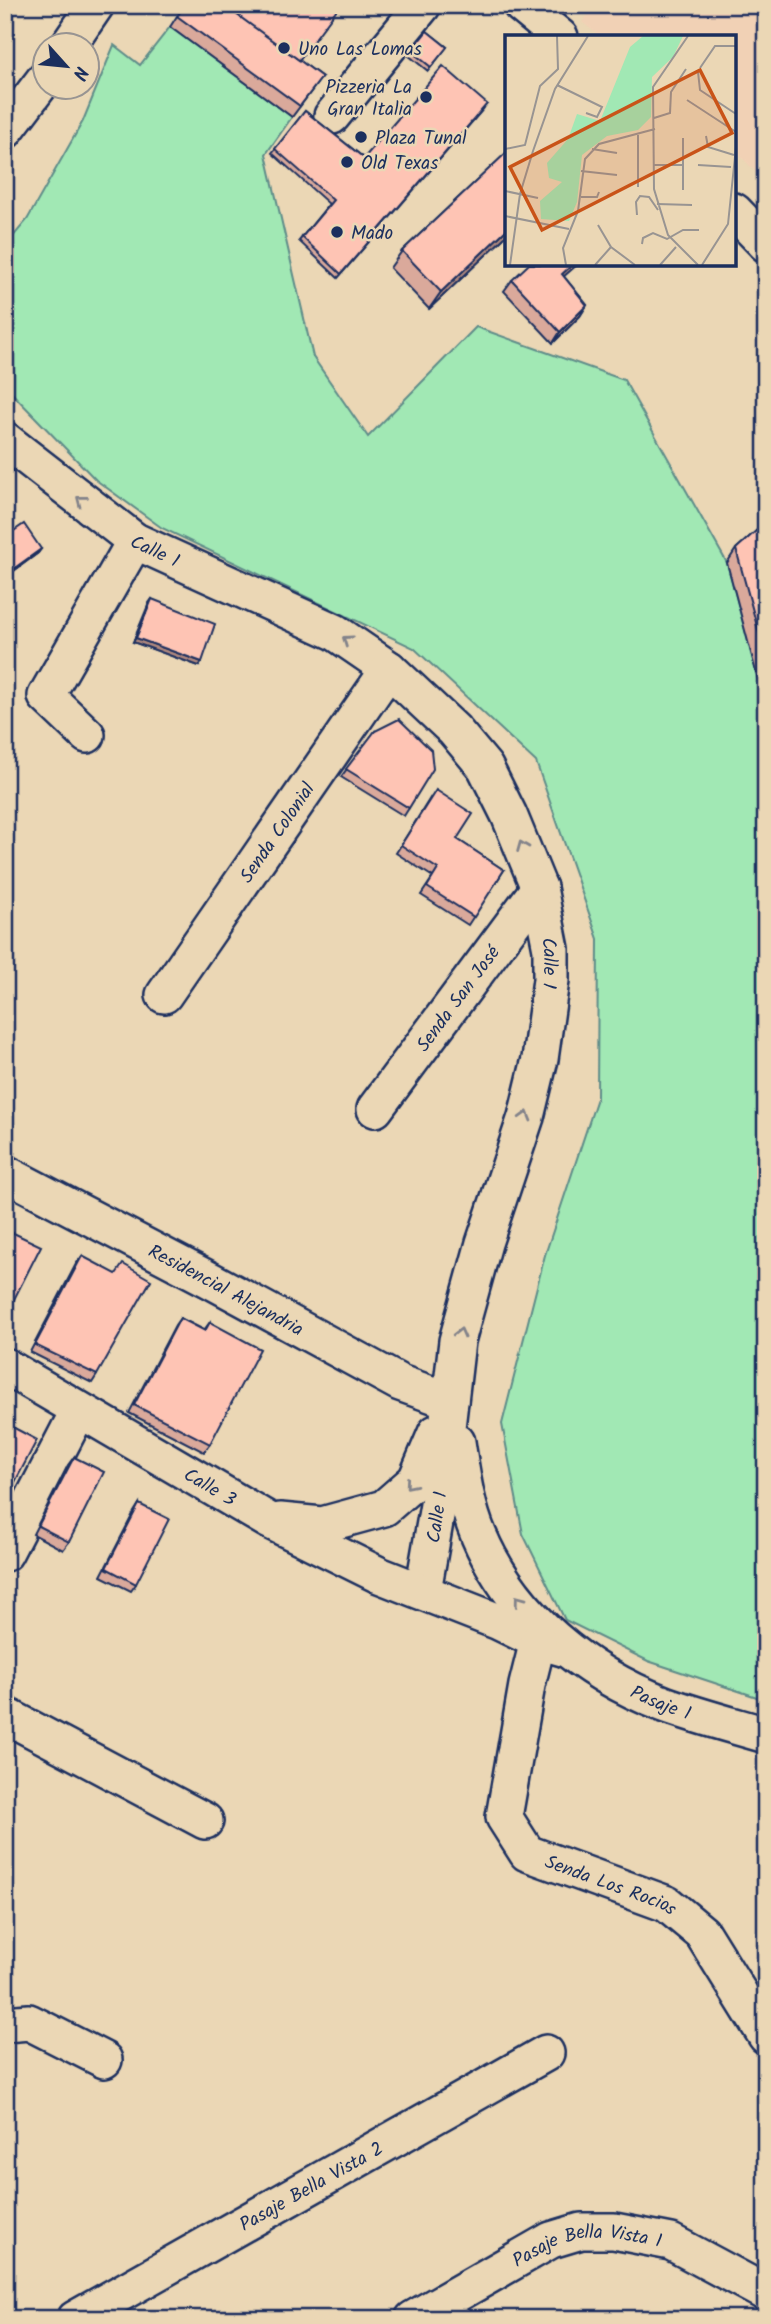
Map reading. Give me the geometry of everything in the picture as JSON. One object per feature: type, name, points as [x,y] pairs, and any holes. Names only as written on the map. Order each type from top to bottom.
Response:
[{"type":"street","points":[[78,32],[96,5]]},
{"type":"street","points":[[332,116],[424,5]]},
{"type":"street","points":[[521,5],[558,35]]},
{"type":"street","points":[[5,131],[32,95]]},
{"type":"street","points":[[736,213],[766,244]]},
{"type":"street","name":"Calle 1","points":[[5,440],[135,541],[335,632],[389,669],[454,730],[485,767],[509,815],[539,888],[551,949],[551,980],[540,1059],[526,1116],[484,1243],[457,1341],[438,1506],[423,1591]]},
{"type":"street","points":[[87,735],[46,695],[135,541]]},
{"type":"street","name":"Senda Colonial","points":[[164,995],[389,669]]},
{"type":"street","name":"Senda San José","points":[[375,1109],[539,888]]},
{"type":"street","name":"Residencial Alejandria","points":[[5,1173],[400,1383],[450,1401]]},
{"type":"street","name":"Calle 3","points":[[5,1366],[268,1520],[379,1575],[423,1591]]},
{"type":"street","points":[[268,1520],[322,1525],[384,1508],[416,1480],[450,1401]]},
{"type":"street","points":[[450,1401],[465,1493],[479,1536],[501,1577],[552,1645]]},
{"type":"street","points":[[5,1553],[79,1410]]},
{"type":"street","points":[[423,1591],[552,1645]]},
{"type":"street","name":"Pasaje 1","points":[[552,1645],[605,1677],[664,1704],[766,1735]]},
{"type":"street","name":"Senda Los Rocios","points":[[552,1645],[527,1685],[504,1817],[527,1853],[667,1904],[694,1926],[702,1933],[766,2036]]},
{"type":"street","points":[[5,1716],[205,1821]]},
{"type":"street","points":[[5,2024],[29,2022],[104,2060]]},
{"type":"street","name":"Pasaje Bella Vista 2","points":[[75,2319],[546,2053]]},
{"type":"street","name":"Pasaje Bella Vista 1","points":[[413,2319],[551,2240],[581,2231],[614,2231],[671,2242],[766,2294]]},
{"type":"shaded area","points":[[597,5],[766,5],[766,183],[736,151],[736,35],[598,35],[582,22]]},
{"type":"green space","points":[[170,27],[292,117],[266,154],[313,357],[368,437],[476,327],[624,380],[727,563],[766,701],[766,1700],[648,1661],[565,1620],[523,1534],[502,1424],[545,1255],[597,1098],[598,939],[536,762],[414,648],[162,528],[96,480],[5,386],[5,246],[27,220],[83,121],[91,102],[102,102],[102,74],[114,45],[140,65]]},
{"type":"building","points":[[186,5],[225,5],[322,77],[300,106],[177,16]]},
{"type":"building","name":"Uno Las Lomas","points":[[243,5],[340,5],[299,60],[236,14]]},
{"type":"building","points":[[427,31],[447,47],[431,67],[411,51]]},
{"type":"building","points":[[443,66],[487,104],[341,274],[302,237],[333,200],[275,149],[305,111],[364,158]]},
{"type":"building","points":[[505,154],[505,231],[441,292],[402,251]]},
{"type":"building","points":[[527,266],[571,266],[562,274],[587,305],[560,332],[512,280]]},
{"type":"building","points":[[766,522],[766,659],[736,549]]},
{"type":"building","points":[[24,524],[41,549],[9,572],[5,566],[5,537]]},
{"type":"building","points":[[152,599],[215,624],[202,662],[136,638]]},
{"type":"building","points":[[399,719],[431,750],[433,769],[409,808],[346,769],[375,731]]},
{"type":"building","points":[[436,790],[473,814],[457,839],[504,870],[474,917],[427,887],[438,869],[401,845]]},
{"type":"building","points":[[5,1229],[41,1246],[5,1317]]},
{"type":"building","points":[[82,1256],[116,1274],[123,1264],[151,1280],[97,1375],[35,1345]]},
{"type":"building","points":[[180,1318],[205,1331],[210,1322],[260,1349],[210,1444],[134,1405]]},
{"type":"building","points":[[5,1423],[37,1440],[5,1501]]},
{"type":"building","points":[[74,1457],[104,1472],[69,1542],[38,1526]]},
{"type":"building","points":[[139,1504],[169,1519],[136,1584],[106,1568]]},
{"type":"place","name":"Uno Las Lomas","points":[[284,48]]},
{"type":"place","name":"Pizzeria La Gran Italia","points":[[426,97]]},
{"type":"place","name":"Plaza Tunal","points":[[361,137]]},
{"type":"place","name":"Old Texas","points":[[347,162]]},
{"type":"place","name":"Mado","points":[[337,232]]}]
